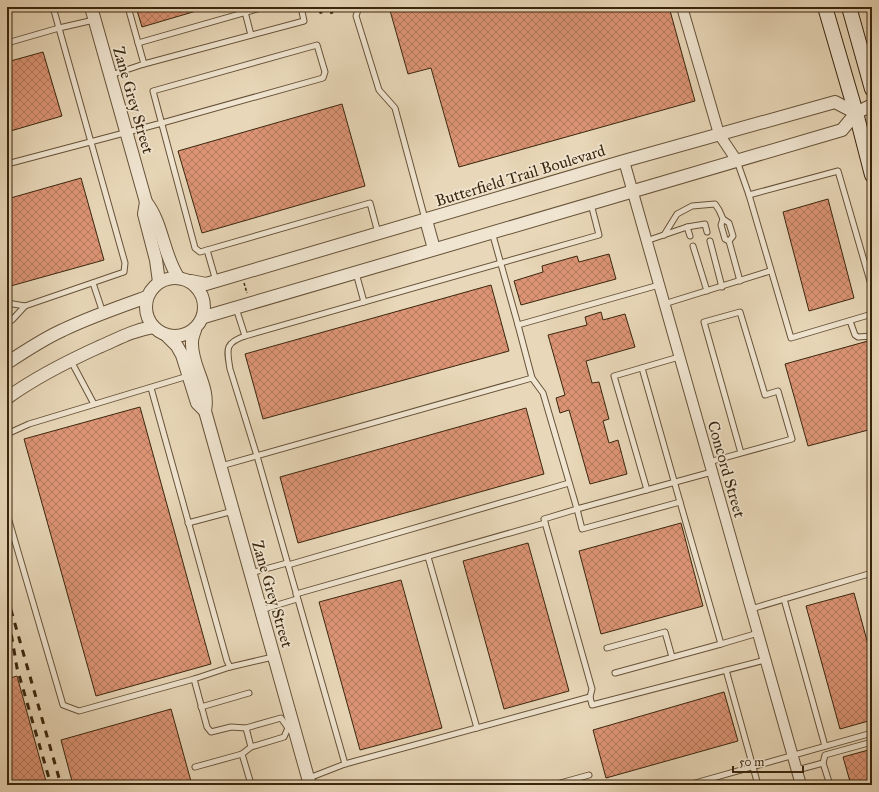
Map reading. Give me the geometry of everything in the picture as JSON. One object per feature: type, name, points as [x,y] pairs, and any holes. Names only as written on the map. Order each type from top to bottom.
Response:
[{"type":"main road","points":[[825,7],[856,113],[872,175]]},
{"type":"main road","points":[[849,7],[872,89]]},
{"type":"street","name":"Zane Grey Street","points":[[91,7],[146,202],[154,212],[167,256],[178,277]]},
{"type":"street","points":[[682,7],[719,134],[736,161]]},
{"type":"street","name":"Butterfield Trail Boulevard","points":[[191,281],[206,284],[624,161],[835,102],[856,113]]},
{"type":"street","points":[[204,317],[842,130],[856,113],[872,105]]},
{"type":"street","name":"Concord Street","points":[[624,161],[801,785]]},
{"type":"street","name":"Zane Grey Street","points":[[146,202],[144,214],[156,260],[159,282]]},
{"type":"street","points":[[426,220],[434,249]]},
{"type":"street","points":[[178,277],[191,281],[201,290],[205,303],[204,317],[195,330],[181,336],[166,335],[153,327],[146,312],[147,297],[152,288],[159,282],[168,278],[178,277]]},
{"type":"street","points":[[7,363],[62,330],[147,297]]},
{"type":"street","points":[[7,398],[53,368],[122,336],[137,330],[153,327]]},
{"type":"street","name":"Zane Grey Street","points":[[195,330],[192,341],[193,354],[204,386],[207,402],[205,411],[274,657],[291,728],[309,781]]},
{"type":"street","name":"Zane Grey Street","points":[[166,335],[177,346],[183,357],[197,403],[205,411]]},
{"type":"lane","points":[[7,303],[25,306],[124,272],[125,263],[53,7]]},
{"type":"lane","points":[[128,7],[144,64]]},
{"type":"lane","points":[[138,43],[264,7]]},
{"type":"lane","points":[[110,75],[144,64],[304,21],[301,7]]},
{"type":"lane","points":[[359,7],[356,16],[376,82],[379,90],[395,108],[426,220]]},
{"type":"lane","points":[[245,12],[251,35]]},
{"type":"lane","points":[[7,43],[59,28],[94,20]]},
{"type":"lane","points":[[7,164],[126,133],[162,123],[323,78],[325,72],[317,45],[153,91],[154,97],[162,123],[195,248],[200,252],[370,203],[378,234]]},
{"type":"lane","points":[[736,161],[749,195],[770,271],[791,338],[872,314]]},
{"type":"lane","points":[[749,195],[838,171],[872,288]]},
{"type":"lane","points":[[345,764],[257,456],[230,369],[228,346],[234,340],[245,336],[599,235],[591,204]]},
{"type":"lane","points":[[664,236],[677,214],[692,206],[714,204],[723,218],[729,223],[733,236],[729,241]]},
{"type":"lane","points":[[723,218],[721,225],[725,239],[729,241],[740,281]]},
{"type":"lane","points":[[646,242],[687,227],[705,224],[707,232]]},
{"type":"lane","points":[[687,227],[690,236]]},
{"type":"lane","points":[[492,232],[532,378],[543,393],[582,529],[680,502]]},
{"type":"lane","points":[[710,241],[722,287]]},
{"type":"lane","points":[[693,246],[707,291]]},
{"type":"lane","points":[[207,250],[216,281]]},
{"type":"lane","points":[[664,304],[770,271]]},
{"type":"lane","points":[[356,272],[364,302]]},
{"type":"lane","points":[[93,283],[103,313]]},
{"type":"lane","points":[[518,325],[659,285]]},
{"type":"lane","points":[[7,323],[12,320],[25,306]]},
{"type":"lane","points":[[236,307],[245,336]]},
{"type":"lane","points":[[741,453],[704,322],[740,312],[765,395],[778,391],[792,439],[741,453],[675,482],[544,519],[592,689],[590,697],[592,705],[766,660]]},
{"type":"lane","points":[[850,321],[855,335],[858,337],[872,336]]},
{"type":"lane","points":[[647,490],[614,376],[679,357]]},
{"type":"lane","points":[[70,360],[94,404]]},
{"type":"lane","points":[[642,368],[721,644]]},
{"type":"lane","points":[[7,434],[29,424],[189,376]]},
{"type":"lane","points":[[221,466],[532,378]]},
{"type":"lane","points":[[151,388],[227,661],[230,667]]},
{"type":"lane","points":[[250,573],[288,564],[569,483]]},
{"type":"lane","points":[[188,523],[233,512]]},
{"type":"lane","points":[[7,514],[63,705],[79,711],[194,679],[230,667],[274,657]]},
{"type":"lane","points":[[261,610],[297,597],[545,523]]},
{"type":"lane","points":[[428,557],[477,728]]},
{"type":"lane","points":[[751,609],[872,573]]},
{"type":"lane","points":[[784,600],[825,746]]},
{"type":"lane","points":[[607,648],[665,632],[672,657]]},
{"type":"lane","points":[[615,673],[758,633]]},
{"type":"lane","points":[[726,670],[758,785]]},
{"type":"lane","points":[[194,679],[207,727],[211,732],[231,726],[246,728],[281,718],[291,728],[284,737],[251,747],[242,754],[195,767]]},
{"type":"lane","points":[[201,707],[249,693]]},
{"type":"lane","points":[[309,781],[345,764],[590,697]]},
{"type":"lane","points":[[246,728],[251,747]]},
{"type":"lane","points":[[688,785],[872,733]]},
{"type":"lane","points":[[830,785],[824,763],[825,756],[872,742]]},
{"type":"lane","points":[[242,754],[250,784]]},
{"type":"lane","points":[[797,770],[824,763]]},
{"type":"lane","points":[[553,785],[563,784],[589,775]]},
{"type":"path","points":[[243,278],[248,296]]},
{"type":"building","points":[[136,7],[203,7],[203,9],[142,27]]},
{"type":"building","points":[[389,7],[669,7],[695,101],[459,167],[431,68],[408,74]]},
{"type":"building","points":[[43,52],[62,116],[7,132],[7,62]]},
{"type":"building","points":[[342,104],[365,186],[202,233],[178,151]]},
{"type":"building","points":[[81,178],[104,260],[7,287],[7,199]]},
{"type":"building","points":[[828,199],[854,298],[809,311],[783,212]]},
{"type":"building","points":[[609,254],[616,279],[521,305],[514,281],[543,272],[542,266],[577,256],[579,262]]},
{"type":"building","points":[[491,285],[509,351],[263,419],[245,354]]},
{"type":"building","points":[[601,312],[603,320],[625,314],[635,347],[586,361],[592,383],[599,382],[609,419],[603,421],[609,443],[618,440],[627,474],[590,484],[569,410],[560,413],[556,398],[565,395],[548,335],[587,325],[585,317]]},
{"type":"building","points":[[868,341],[872,356],[872,429],[808,446],[785,364]]},
{"type":"building","points":[[140,407],[211,664],[96,696],[24,439]]},
{"type":"building","points":[[526,408],[544,474],[298,543],[280,477]]},
{"type":"building","points":[[681,523],[703,606],[601,634],[579,551]]},
{"type":"building","points":[[528,543],[569,691],[504,709],[463,561]]},
{"type":"building","points":[[401,580],[442,728],[360,750],[319,602]]},
{"type":"building","points":[[854,593],[872,659],[872,720],[840,729],[806,606]]},
{"type":"building","points":[[17,676],[47,785],[7,785],[7,679]]},
{"type":"building","points":[[724,692],[738,741],[606,778],[593,730]]},
{"type":"building","points":[[171,709],[192,785],[73,785],[61,740]]},
{"type":"building","points":[[872,749],[872,785],[851,785],[843,757]]},
{"type":"railway","points":[[319,7],[323,19]]},
{"type":"railway","points":[[330,7],[333,17]]},
{"type":"railway","points":[[7,596],[61,785]]},
{"type":"railway","points":[[9,621],[17,668],[51,785]]}]
